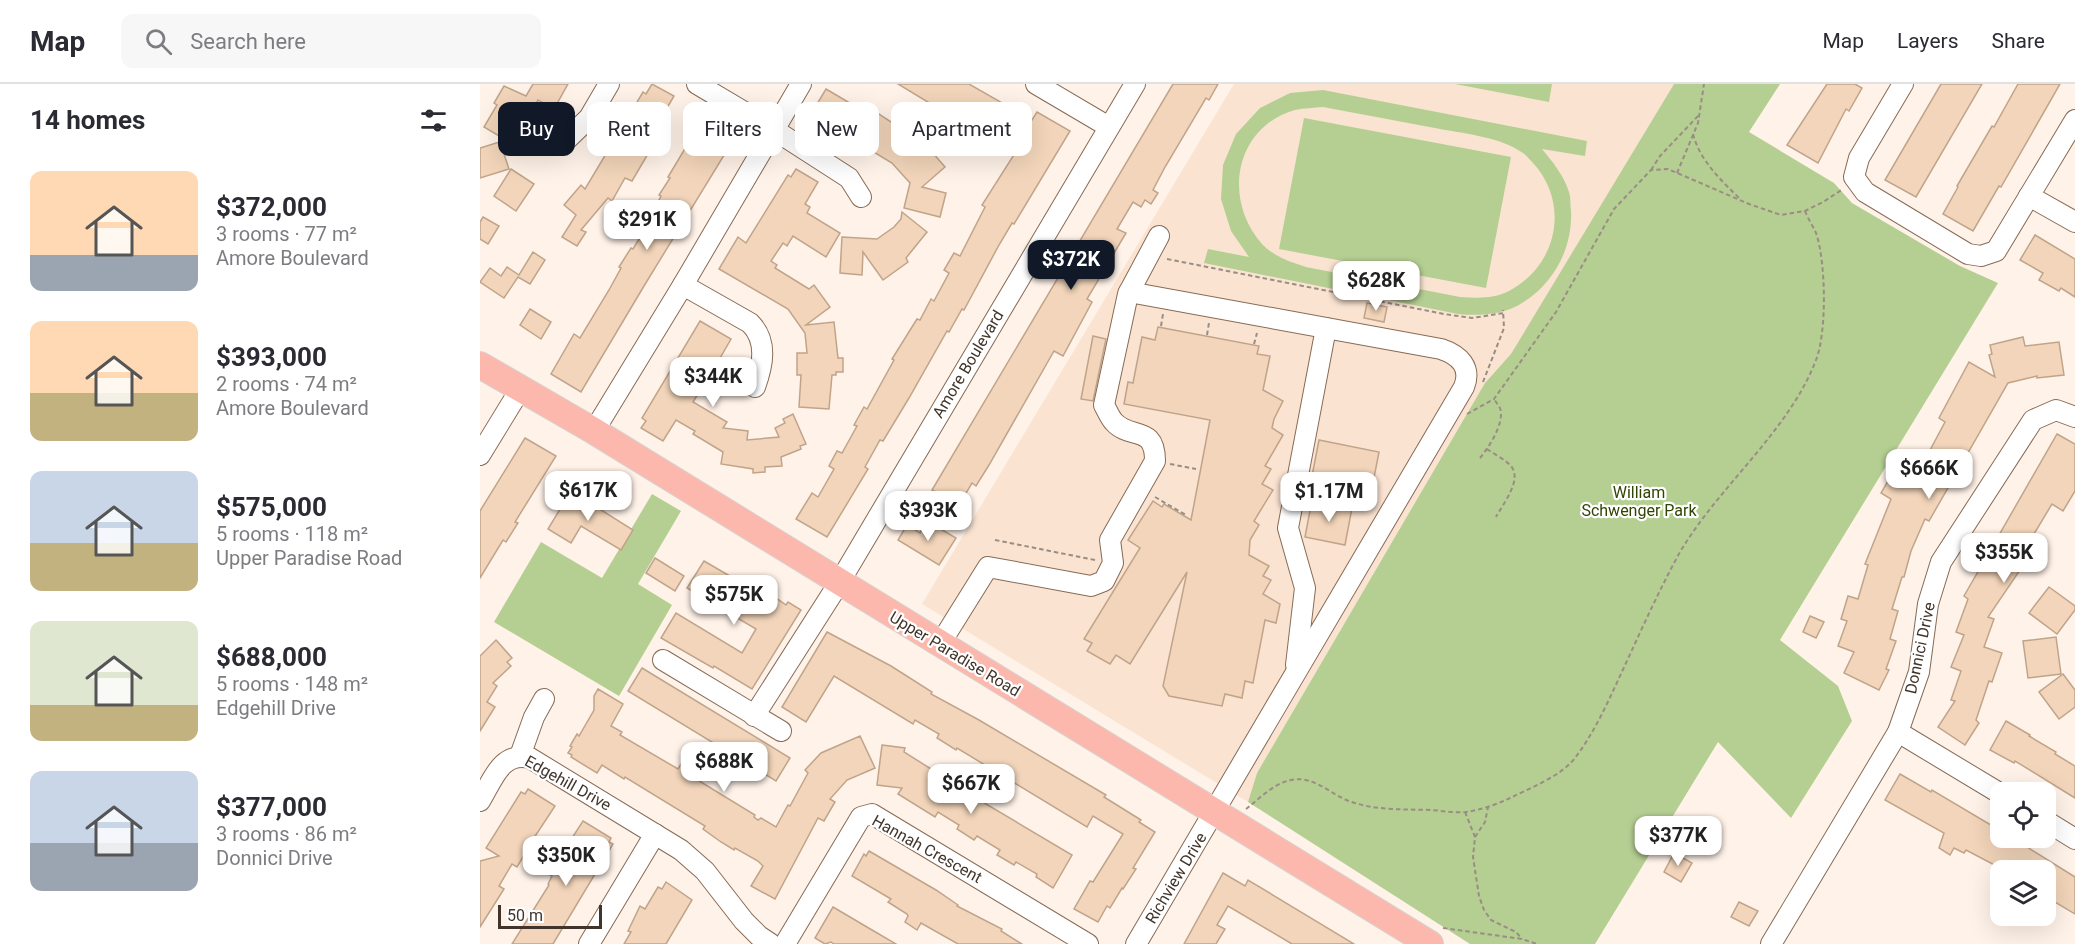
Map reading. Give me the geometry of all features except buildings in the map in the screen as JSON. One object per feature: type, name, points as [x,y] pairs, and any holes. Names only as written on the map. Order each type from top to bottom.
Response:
[{"type":"main road","name":"Upper Paradise Road","points":[[480,365],[594,431],[1225,817],[1435,936]]},
{"type":"street","points":[[575,132],[589,118],[609,84]]},
{"type":"street","points":[[697,84],[727,102]]},
{"type":"street","points":[[783,113],[801,84]]},
{"type":"street","points":[[1036,84],[1108,127]]},
{"type":"street","name":"Amore Boulevard","points":[[754,716],[838,582],[1135,84]]},
{"type":"street","points":[[1903,84],[1858,158],[1854,177],[1865,192],[1968,254],[1981,256],[1996,251],[2075,120]]},
{"type":"street","points":[[783,135],[849,178],[861,197]]},
{"type":"street","points":[[594,431],[683,285],[757,156]]},
{"type":"street","points":[[2030,196],[2075,222]]},
{"type":"street","points":[[940,644],[988,567],[1091,586],[1104,581],[1113,563],[1110,540],[1155,461],[1155,449],[1149,439],[1114,423],[1104,405],[1129,292],[1155,244]]},
{"type":"street","points":[[683,285],[750,322],[758,331],[762,348],[762,369],[755,387]]},
{"type":"street","points":[[1129,292],[1447,351],[1461,360],[1466,370],[1466,382],[1460,395]]},
{"type":"street","points":[[1295,674],[1305,588],[1288,528],[1326,328]]},
{"type":"street","points":[[480,455],[521,388]]},
{"type":"street","name":"Richview Drive","points":[[1136,944],[1225,817],[1295,674],[1460,395]]},
{"type":"street","name":"Donnici Drive","points":[[1771,944],[1898,732],[1919,672],[1928,604],[1941,562],[2033,420],[2056,411],[2075,417]]},
{"type":"street","points":[[663,660],[781,731]]},
{"type":"street","points":[[520,756],[534,717],[544,699]]},
{"type":"street","points":[[1898,732],[1990,787]]},
{"type":"street","name":"Edgehill Drive","points":[[480,801],[502,765],[510,758],[520,756],[530,758],[681,850],[705,871],[744,921],[771,944]]},
{"type":"street","name":"Hannah Crescent","points":[[785,944],[861,817],[872,814],[1089,944]]},
{"type":"street","points":[[2056,827],[2075,839]]},
{"type":"street","points":[[589,944],[655,834]]},
{"type":"path","points":[[1677,173],[1700,113],[1704,84]]},
{"type":"path","points":[[1445,420],[1460,418],[1494,399],[1556,312],[1614,209],[1700,113]]},
{"type":"path","points":[[1693,133],[1702,157],[1742,201]]},
{"type":"path","points":[[1651,170],[1668,170],[1677,173],[1781,215],[1805,211],[1839,193],[1854,177]]},
{"type":"path","points":[[1225,817],[1244,811],[1281,783],[1300,779],[1317,784],[1346,800],[1365,807],[1465,812],[1506,800],[1555,774],[1573,760],[1588,740],[1608,702],[1654,602],[1681,551],[1714,502],[1781,419],[1807,380],[1817,358],[1823,299],[1822,262],[1816,233],[1805,211]]},
{"type":"path","points":[[1155,244],[1164,258],[1181,263],[1444,314],[1472,318],[1503,311],[1504,328],[1481,388],[1473,395],[1460,395]]},
{"type":"path","points":[[1480,458],[1500,422],[1501,409],[1494,399]]},
{"type":"path","points":[[1487,449],[1510,465],[1515,475],[1513,486],[1496,517]]},
{"type":"path","points":[[1155,461],[1196,468]]},
{"type":"path","points":[[1140,487],[1186,515]]},
{"type":"path","points":[[995,540],[1113,563]]},
{"type":"path","points":[[1475,837],[1485,822],[1488,807]]},
{"type":"path","points":[[1465,812],[1475,837],[1473,857],[1479,896],[1484,910],[1491,920],[1516,932],[1522,939]]},
{"type":"path","points":[[1435,936],[1522,939],[1538,944]]},
{"type":"shaded area","points":[[1234,84],[1674,84],[1511,355],[1485,383],[1257,773],[1248,802],[922,604]]},
{"type":"green space","points":[[1455,84],[1552,84],[1549,102]]},
{"type":"green space","name":"William Schwenger Park","points":[[1674,84],[1780,84],[1749,132],[1834,183],[1852,203],[1960,266],[1998,283],[1780,640],[1838,686],[1852,721],[1791,818],[1718,742],[1595,944],[1470,944],[1248,802],[1257,773],[1485,383],[1511,354]]},
{"type":"green space","points":[[1323,90],[1587,141],[1585,156],[1542,149],[1564,180],[1570,194],[1571,210],[1571,225],[1564,253],[1550,278],[1540,289],[1517,306],[1488,314],[1465,315],[1204,263],[1208,249],[1249,257],[1231,231],[1221,199],[1223,165],[1236,134],[1260,108],[1290,93]],"holes":[[[1323,107],[1483,137],[1504,143],[1523,153],[1545,179],[1552,196],[1555,214],[1548,250],[1539,266],[1526,280],[1503,294],[1460,297],[1306,267],[1271,252],[1249,226],[1242,206],[1239,186],[1241,166],[1248,148],[1259,132],[1275,119],[1295,110]]]},
{"type":"green space","points":[[1304,118],[1511,157],[1486,288],[1279,249]]},
{"type":"green space","points":[[652,494],[681,511],[638,584],[672,605],[619,696],[494,622],[541,542],[602,578]]}]
